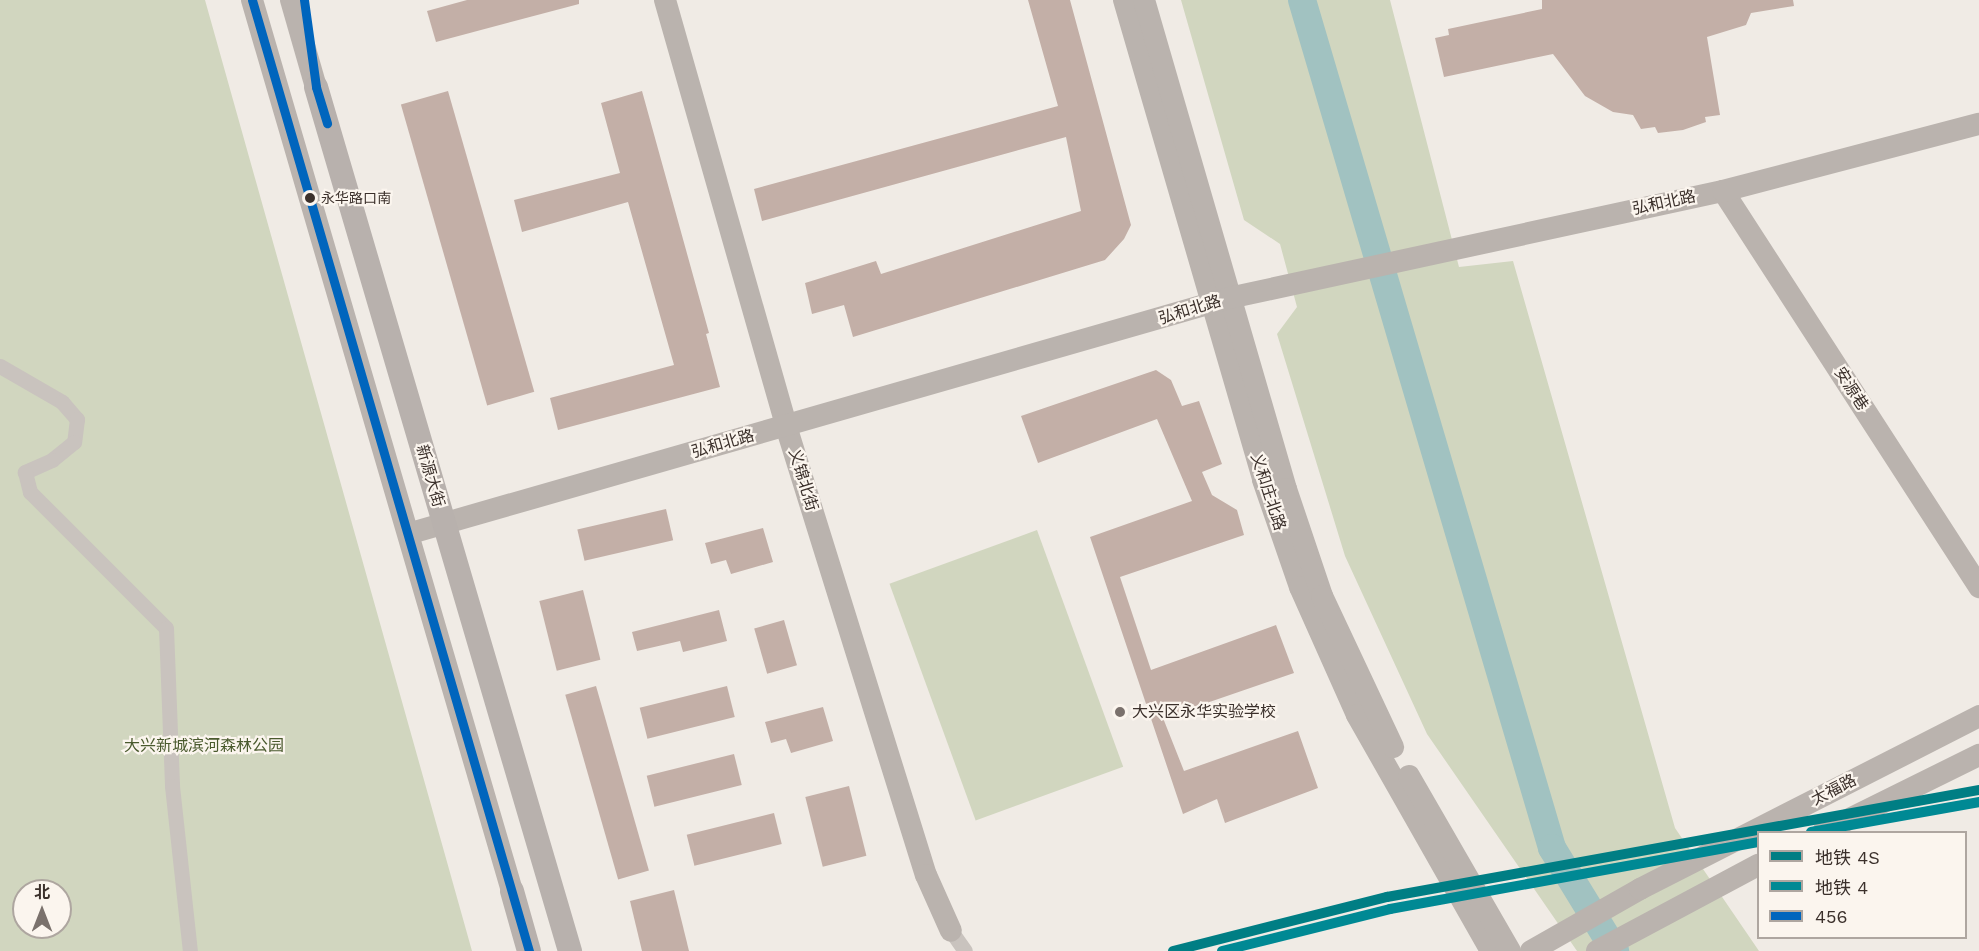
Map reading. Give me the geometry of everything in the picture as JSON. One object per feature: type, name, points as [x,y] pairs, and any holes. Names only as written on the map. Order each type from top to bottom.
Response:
[{"type":"main road","points":[[245,0],[260,30]]},
{"type":"main road","points":[[252,0],[411,533],[529,951]]},
{"type":"main road","name":"新源大街","points":[[291,0],[570,951]]},
{"type":"main road","points":[[304,0],[316,87]]},
{"type":"main road","name":"义锦北街","points":[[665,0],[786,426],[926,875],[951,931]]},
{"type":"main road","name":"义和庄北路","points":[[1125,0],[1221,301],[1322,596],[1380,724],[1510,951]]},
{"type":"main road","name":"义和庄北路","points":[[1144,0],[1221,301],[1263,480],[1300,587],[1357,715],[1491,951]]},
{"type":"main road","name":"弘和北路","points":[[411,533],[1221,301],[1347,268],[1723,190],[1979,124]]},
{"type":"main road","name":"安源巷","points":[[1723,190],[1979,587]]},
{"type":"main road","name":"太福路","points":[[1531,951],[1640,889],[1979,716]]},
{"type":"main road","name":"太福路","points":[[1825,831],[1979,755]]},
{"type":"main road","points":[[1597,951],[1656,916],[1757,866]]},
{"type":"street","points":[[0,366],[62,402],[77,419],[74,442],[52,460],[25,472],[30,492],[166,628],[172,786],[190,951]]},
{"type":"street","name":"义锦北街","points":[[951,931],[965,951]]},
{"type":"green space","name":"大兴新城滨河森林公园","points":[[0,0],[205,0],[472,951],[0,951]]},
{"type":"green space","points":[[1181,0],[1390,0],[1459,267],[1513,261],[1675,828],[1759,951],[1577,951],[1427,734],[1345,556],[1277,334],[1297,307],[1280,244],[1244,220]]},
{"type":"green space","points":[[1037,530],[1123,767],[976,820],[889,584]]},
{"type":"building","points":[[467,0],[579,0],[579,4],[436,42],[427,11]]},
{"type":"building","points":[[1028,0],[1070,0],[1131,225],[1124,239],[1105,260],[853,337],[844,305],[812,314],[805,283],[876,261],[881,274],[1081,211],[1066,137],[762,221],[754,189],[1058,106]]},
{"type":"building","points":[[1542,0],[1793,0],[1794,6],[1751,13],[1746,25],[1707,37],[1720,115],[1705,117],[1706,122],[1683,130],[1658,133],[1655,127],[1641,129],[1633,115],[1613,112],[1585,96],[1553,54],[1444,77],[1435,38],[1449,35],[1448,29],[1542,9]]},
{"type":"building","points":[[448,91],[534,392],[487,405],[401,105]]},
{"type":"building","points":[[642,91],[709,333],[706,334],[720,387],[558,430],[550,398],[674,365],[628,202],[522,232],[514,200],[620,173],[601,103]]},
{"type":"building","points":[[1156,370],[1171,380],[1182,406],[1199,401],[1222,464],[1202,472],[1212,495],[1237,510],[1244,535],[1120,577],[1151,670],[1276,625],[1294,673],[1163,718],[1184,771],[1298,731],[1318,788],[1225,823],[1217,799],[1183,814],[1090,537],[1192,501],[1157,419],[1038,463],[1021,416]]},
{"type":"building","points":[[666,509],[673,540],[585,561],[577,529]]},
{"type":"building","points":[[763,528],[773,562],[731,574],[726,560],[711,564],[705,543]]},
{"type":"building","points":[[583,590],[600,660],[557,671],[539,601]]},
{"type":"building","points":[[719,610],[727,641],[683,652],[680,641],[637,651],[632,632]]},
{"type":"building","points":[[784,620],[797,665],[767,674],[754,629]]},
{"type":"building","points":[[596,686],[649,871],[618,879],[565,695]]},
{"type":"building","points":[[727,686],[735,717],[647,739],[640,708]]},
{"type":"building","points":[[823,707],[833,741],[791,753],[786,739],[771,743],[765,722]]},
{"type":"building","points":[[734,754],[742,785],[654,807],[647,776]]},
{"type":"building","points":[[849,786],[866,856],[823,867],[805,797]]},
{"type":"building","points":[[774,813],[782,844],[694,866],[687,835]]},
{"type":"building","points":[[674,890],[689,951],[642,951],[630,901]]},
{"type":"waterway","points":[[1302,0],[1552,848],[1615,951]]},
{"type":"metro line","name":"4S","points":[[1173,951],[1387,897],[1979,790]]},
{"type":"metro line","name":"4","points":[[1817,831],[1979,802]]},
{"type":"metro line","name":"4","points":[[1222,951],[1390,909],[1757,842]]},
{"type":"transit line","name":"456","points":[[252,0],[529,951]]},
{"type":"transit line","name":"456","points":[[304,0],[316,87],[327,123]]},
{"type":"place","name":"永华路口南","points":[[310,198]]},
{"type":"place","name":"大兴区永华实验学校","points":[[1120,712]]}]
